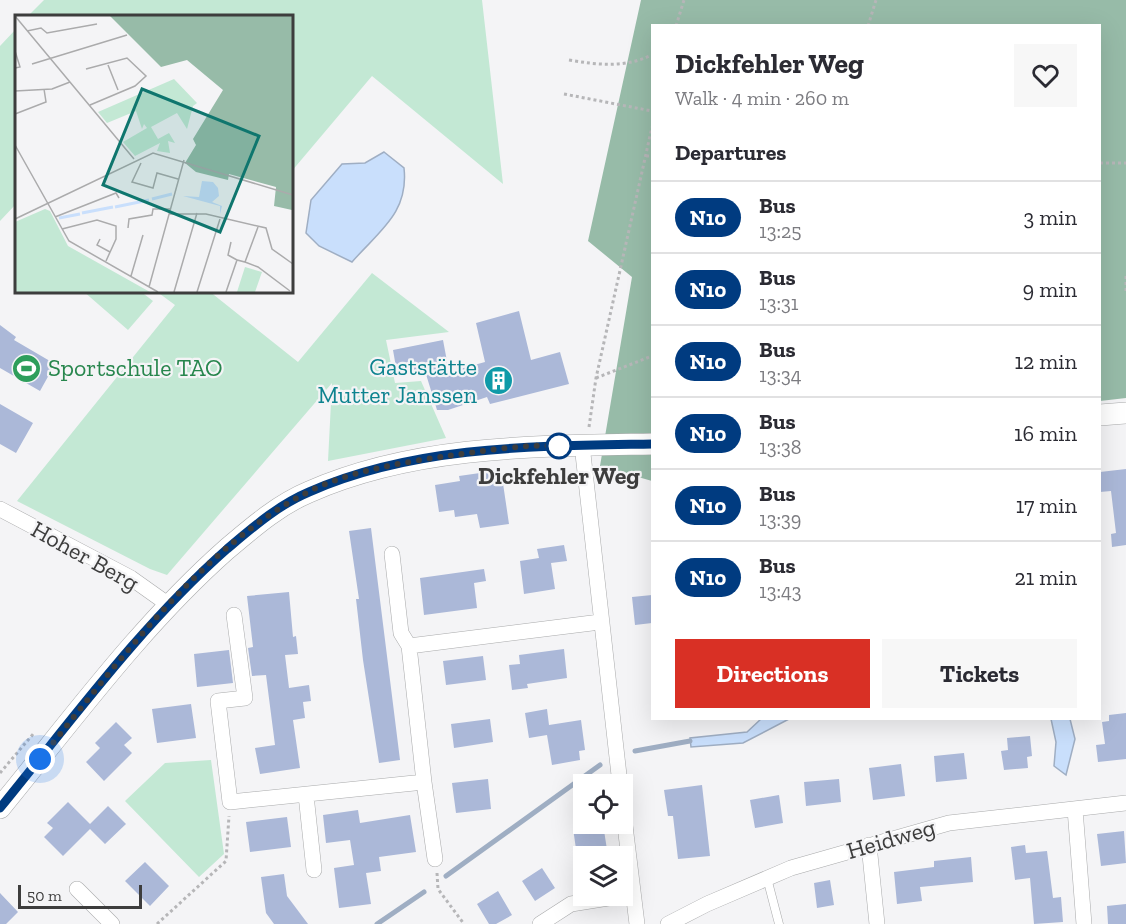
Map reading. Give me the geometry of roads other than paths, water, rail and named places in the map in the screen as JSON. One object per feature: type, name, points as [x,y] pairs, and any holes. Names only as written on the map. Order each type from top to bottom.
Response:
[{"type":"street","points":[[1101,415],[1126,413]]},
{"type":"street","points":[[580,436],[619,774]]},
{"type":"street","points":[[0,808],[169,605],[260,521],[308,492],[390,465],[515,448],[580,436],[651,444]]},
{"type":"street","name":"Hoher Berg","points":[[0,509],[131,578],[169,605]]},
{"type":"street","points":[[392,554],[401,633],[409,646],[435,859]]},
{"type":"street","points":[[234,615],[245,698],[218,700],[230,802],[424,782]]},
{"type":"street","points":[[409,646],[600,622]]},
{"type":"street","points":[[306,795],[314,870]]},
{"type":"street","name":"Heidweg","points":[[668,924],[791,868],[948,823],[1126,803]]},
{"type":"street","points":[[1075,809],[1084,924]]},
{"type":"street","points":[[869,845],[877,924]]},
{"type":"street","points":[[77,889],[112,924]]},
{"type":"street","points":[[540,924],[573,903]]},
{"type":"street","points":[[630,906],[637,924]]},
{"type":"lane","points":[[767,878],[779,924]]},
{"type":"water","points":[[384,152],[404,168],[402,197],[390,220],[352,262],[319,246],[306,233],[311,200],[342,164],[365,163]]},
{"type":"water","points":[[760,720],[787,720],[743,743],[691,747],[690,738],[747,732]]},
{"type":"water","points":[[1051,720],[1070,720],[1075,739],[1066,775],[1054,766],[1056,742]]},
{"type":"waterway","points":[[635,751],[690,741]]},
{"type":"waterway","points":[[446,876],[600,765]]},
{"type":"waterway","points":[[377,924],[424,892]]},
{"type":"place","name":"Sportschule TAO","points":[[27,368]]},
{"type":"place","name":"Gaststätte Mutter Janssen","points":[[498,381]]},
{"type":"place","name":"Dickfehler Weg","points":[[559,446]]}]
